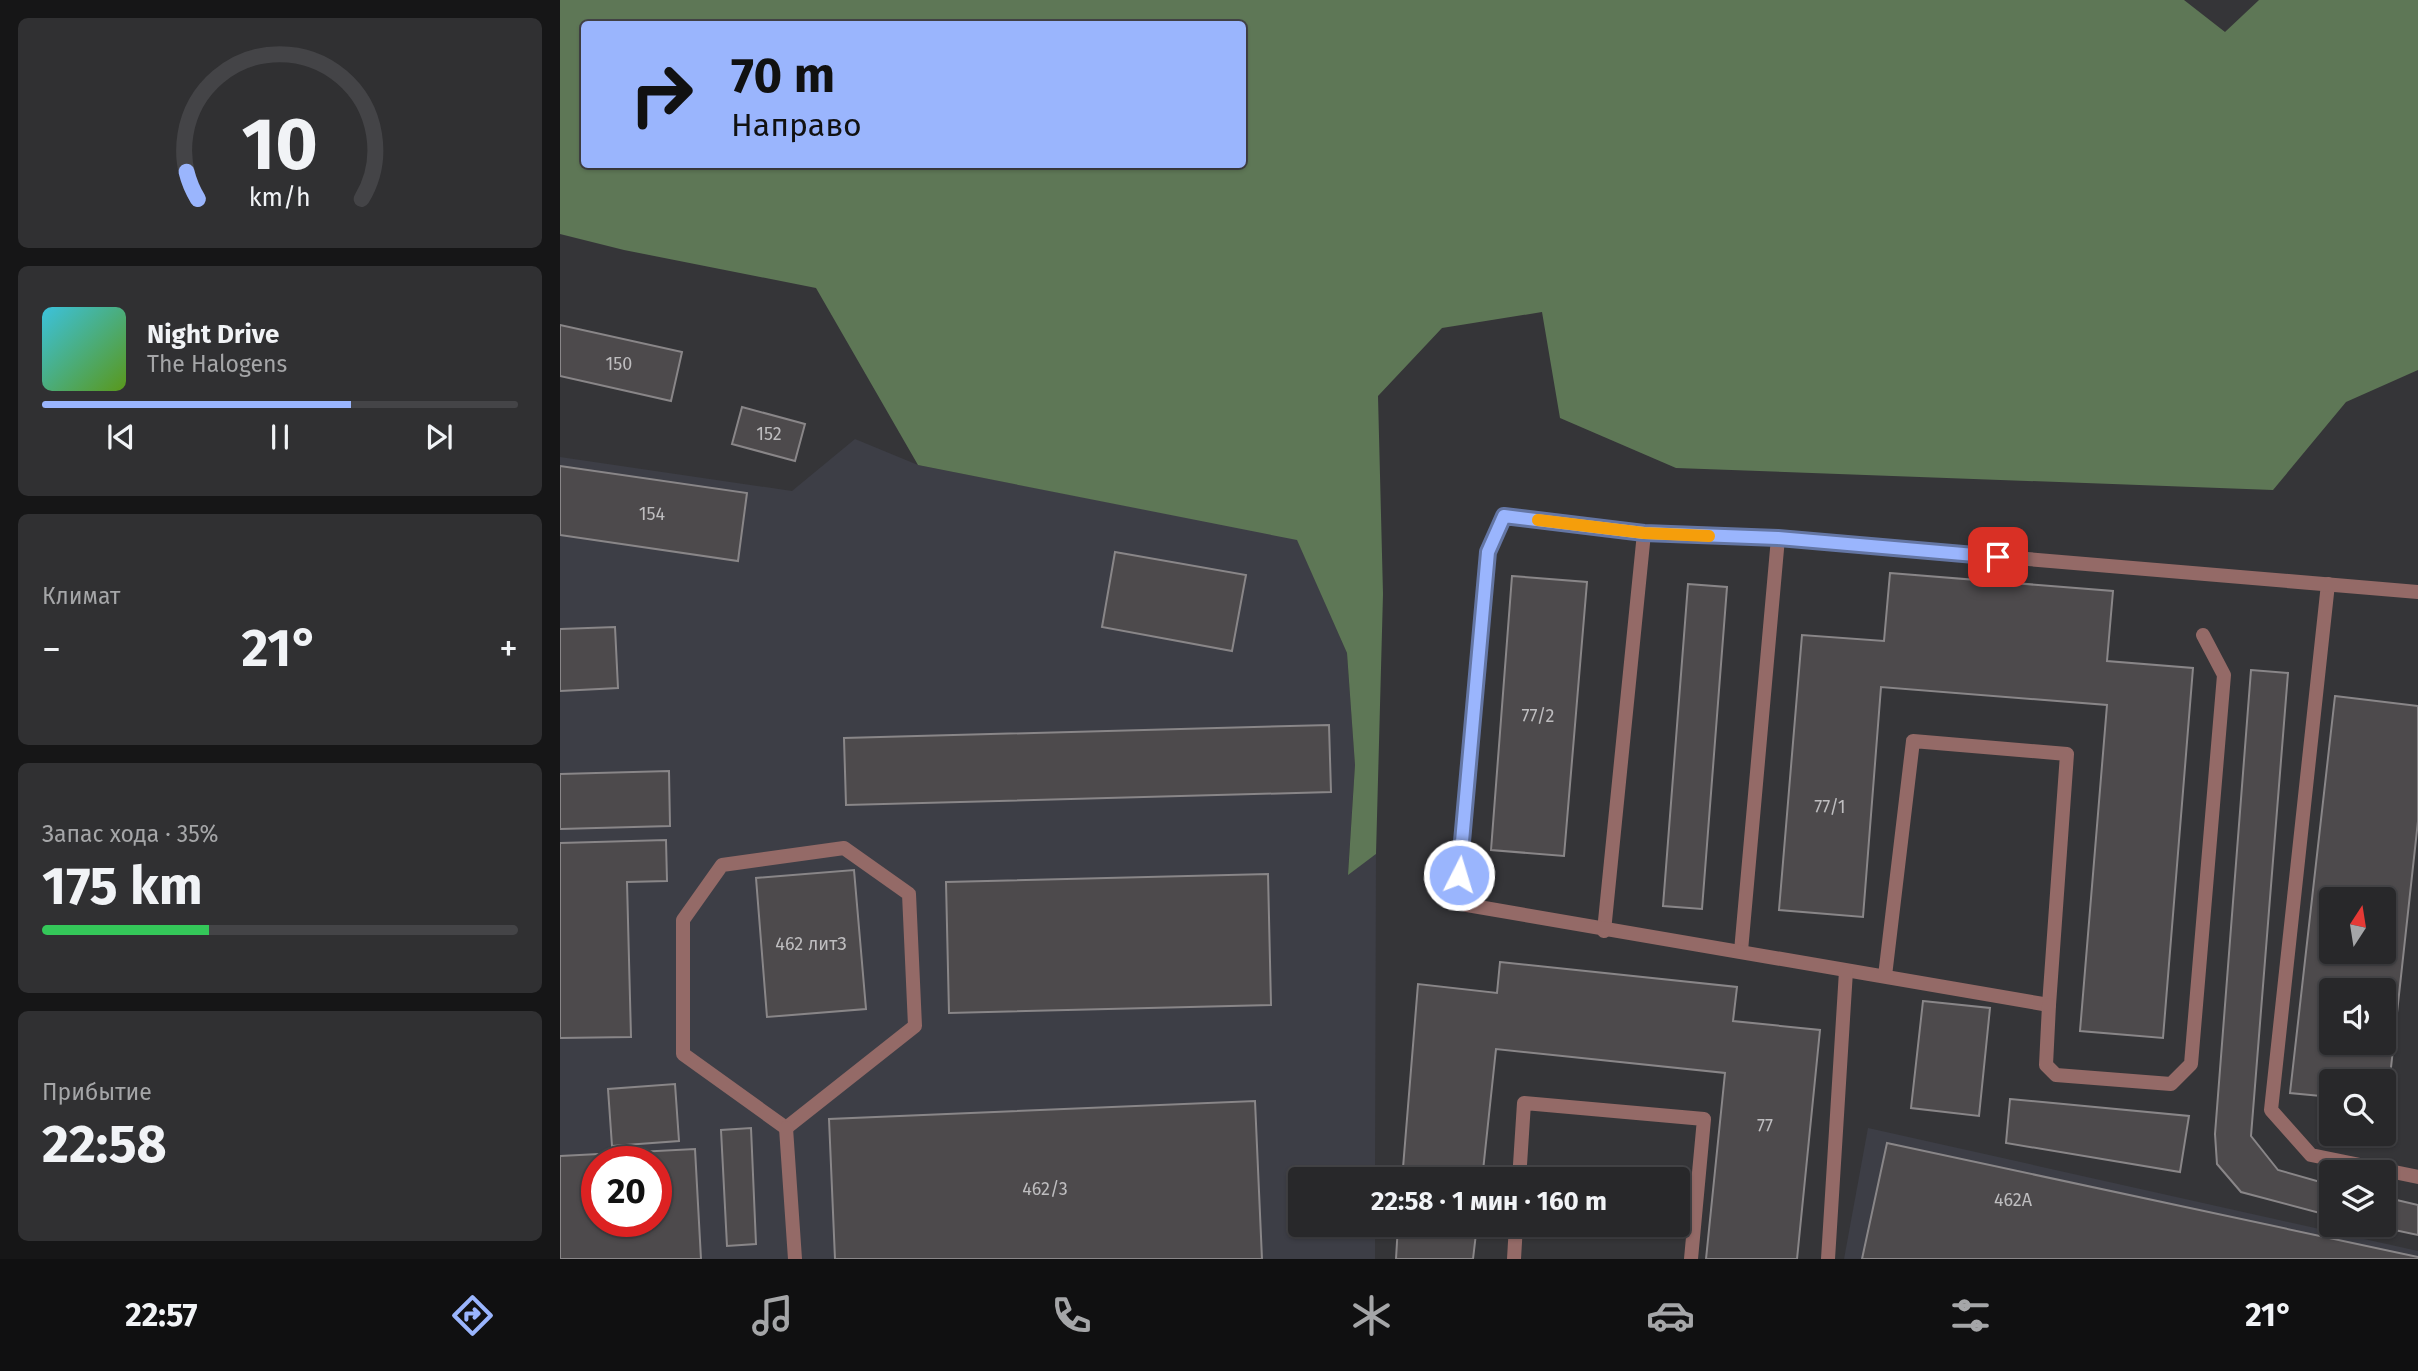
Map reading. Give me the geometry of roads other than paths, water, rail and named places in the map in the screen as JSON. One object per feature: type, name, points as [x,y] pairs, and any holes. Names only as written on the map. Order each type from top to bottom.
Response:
[{"type":"lane","points":[[2049,1005],[1741,951],[1604,931],[1467,905],[1459,875],[1488,552],[1504,516],[1644,533],[1778,538],[2418,592]]},
{"type":"lane","points":[[1604,931],[1644,533]]},
{"type":"lane","points":[[1741,951],[1778,538]]},
{"type":"lane","points":[[2328,584],[2271,1110],[2311,1155],[2418,1177]]},
{"type":"lane","points":[[1885,976],[1913,741],[2067,754],[2046,1065],[2056,1075],[2171,1084],[2191,1064],[2224,675],[2203,635]]},
{"type":"lane","points":[[844,848],[909,894],[915,1026],[786,1128],[682,1054],[683,920],[722,865],[844,848]]},
{"type":"lane","points":[[1828,1259],[1846,971]]},
{"type":"lane","points":[[1520,1167],[1524,1103],[1704,1119],[1691,1259]]},
{"type":"lane","points":[[786,1128],[794,1259]]},
{"type":"lane","points":[[1514,1259],[1515,1237]]}]
